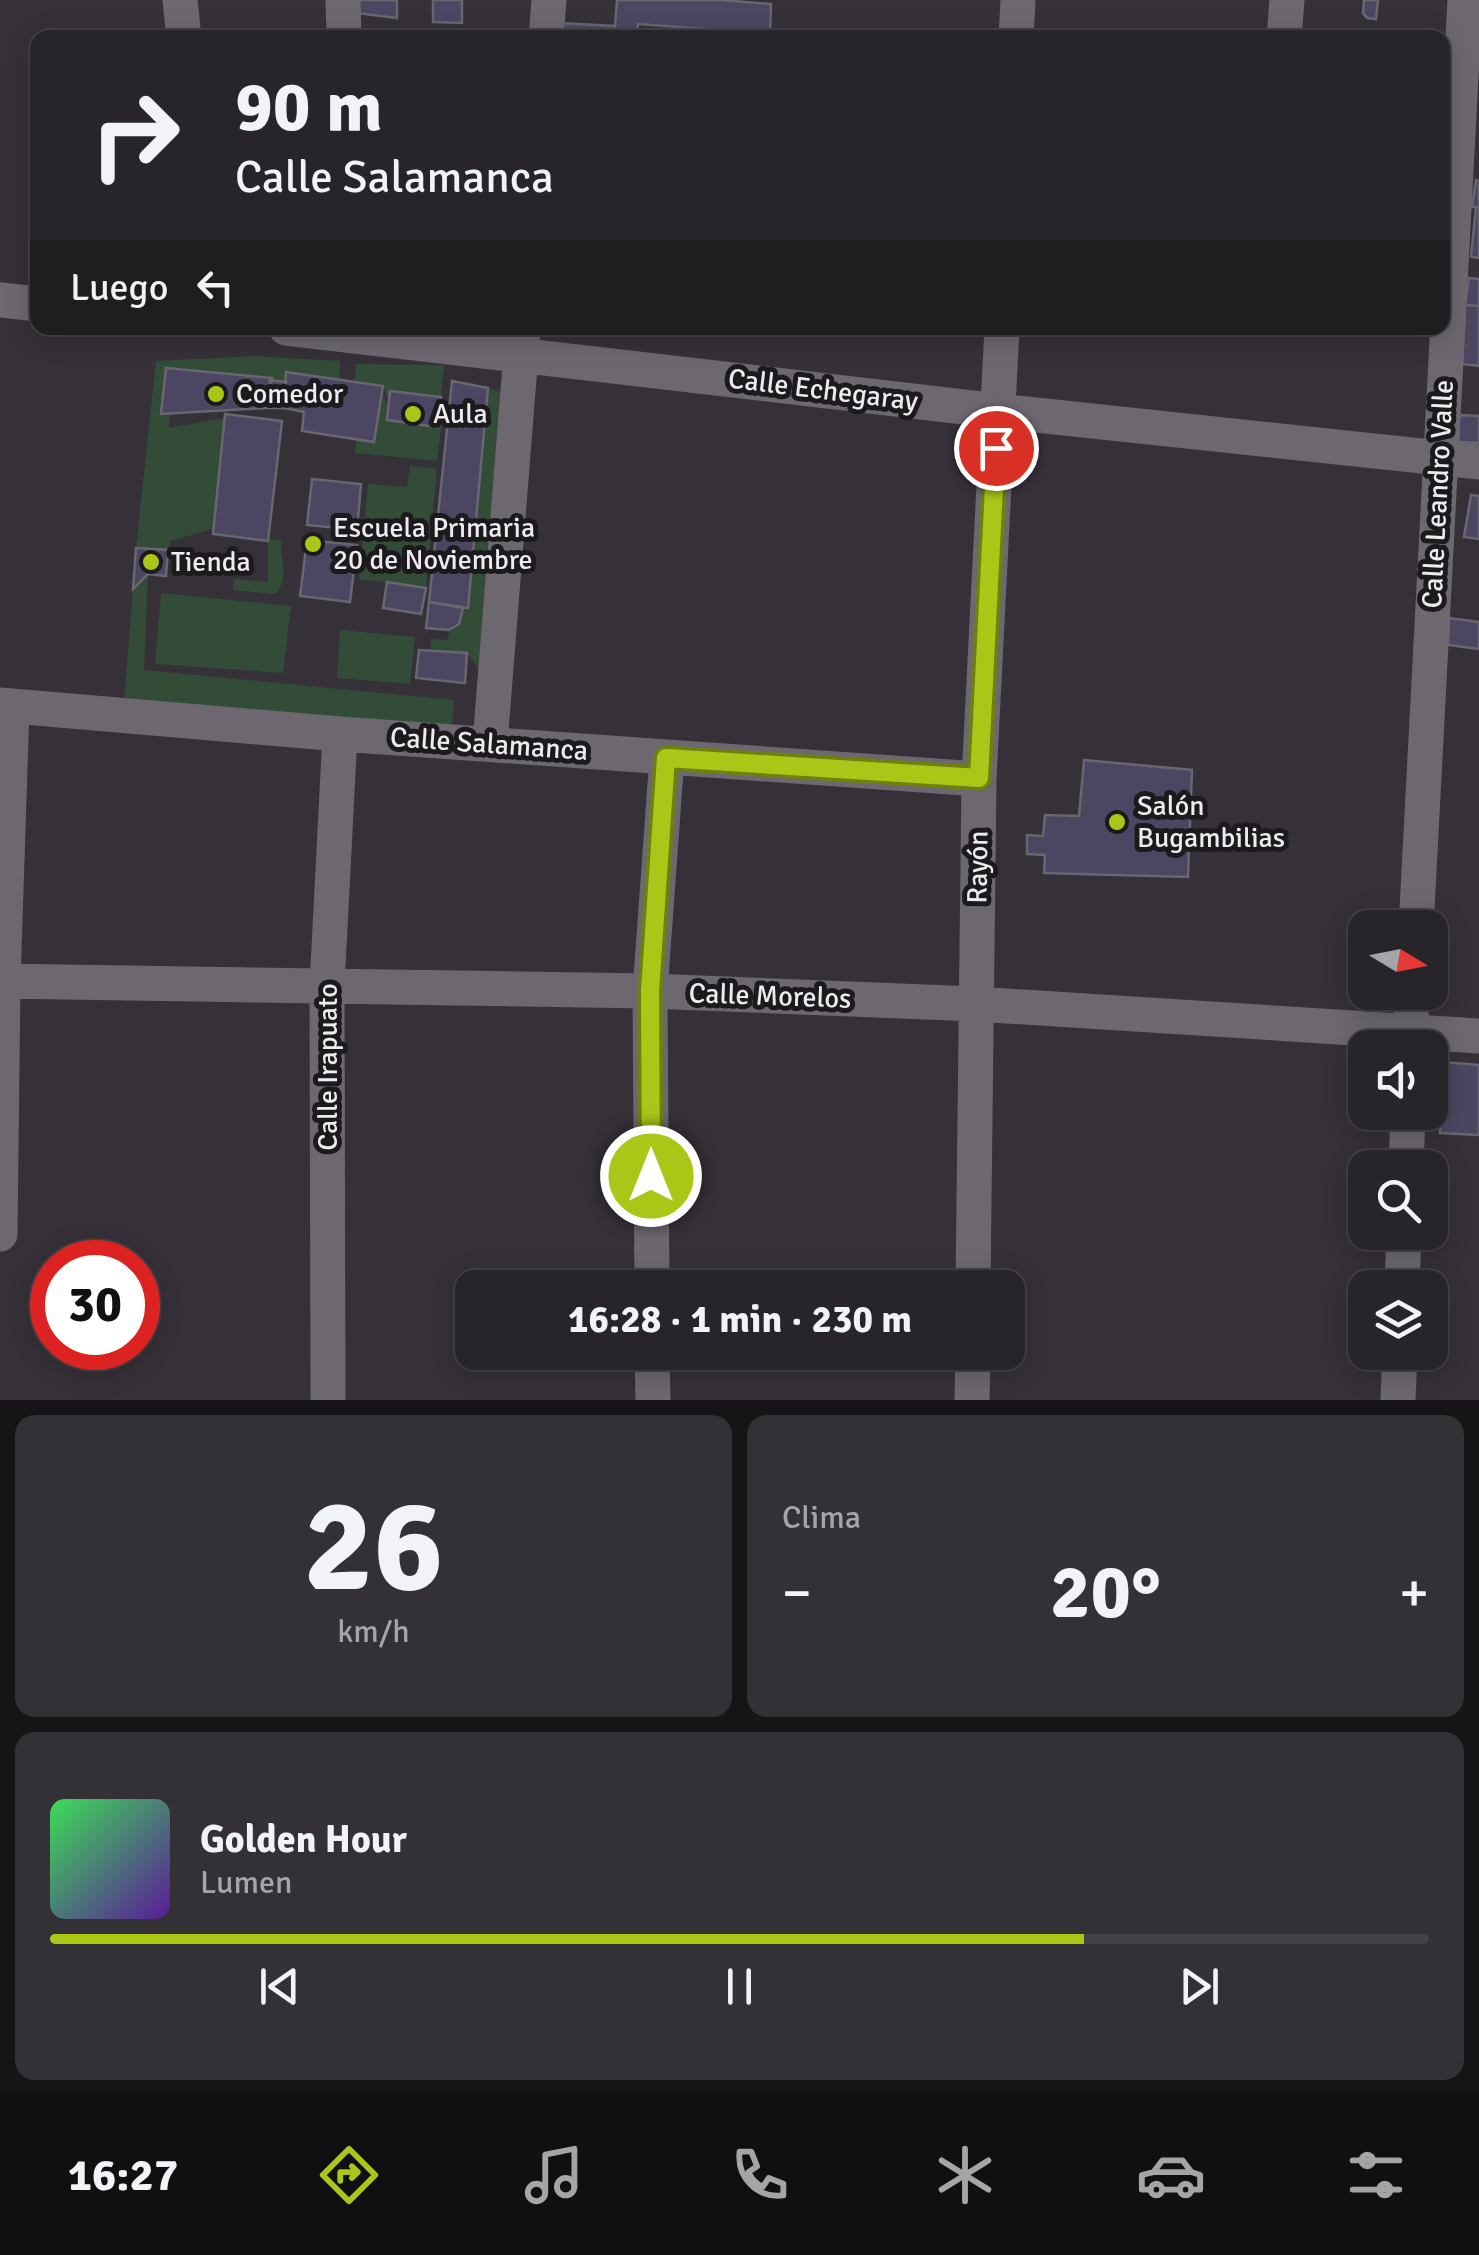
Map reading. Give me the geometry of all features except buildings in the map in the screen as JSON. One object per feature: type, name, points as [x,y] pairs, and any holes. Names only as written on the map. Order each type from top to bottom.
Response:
[{"type":"street","points":[[180,0],[183,30]]},
{"type":"street","points":[[342,0],[344,30]]},
{"type":"street","points":[[547,30],[549,0]]},
{"type":"street","points":[[1016,30],[1018,0]]},
{"type":"street","points":[[1285,30],[1287,0]]},
{"type":"street","name":"Calle Leandro Valle","points":[[1417,910],[1440,456],[1470,94],[1465,0]]},
{"type":"street","points":[[0,300],[30,303]]},
{"type":"street","name":"Calle Echegaray","points":[[413,335],[522,341],[998,411],[1479,462]]},
{"type":"street","name":"Rayón","points":[[973,1270],[979,778],[1002,335]]},
{"type":"street","points":[[490,742],[522,341]]},
{"type":"street","points":[[0,1234],[6,706]]},
{"type":"street","name":"Calle Salamanca","points":[[6,706],[340,734],[979,778]]},
{"type":"street","name":"Calle Irapuato","points":[[328,1400],[327,986],[340,734]]},
{"type":"street","points":[[652,1270],[650,991],[666,758]]},
{"type":"street","name":"Calle Morelos","points":[[1,981],[650,991],[976,1004],[1348,1035]]},
{"type":"street","name":"Calle Morelos","points":[[1448,1038],[1479,1036]]},
{"type":"street","points":[[652,1370],[652,1400]]},
{"type":"street","points":[[972,1400],[973,1370]]},
{"type":"street","points":[[1398,1400],[1399,1370]]},
{"type":"green space","points":[[255,356],[340,361],[339,379],[287,372],[286,382],[166,368],[161,413],[170,415],[169,428],[224,418],[213,529],[170,541],[168,550],[136,548],[156,361]]},
{"type":"green space","points":[[356,364],[444,365],[441,397],[391,391],[389,402],[383,386],[355,381]]},
{"type":"green space","points":[[488,388],[501,392],[479,670],[467,653],[431,651],[431,639],[448,640],[449,630],[459,624],[463,608],[468,608]]},
{"type":"green space","points":[[382,392],[388,408],[387,420],[436,427],[443,413],[437,461],[355,453],[356,439],[374,442]]},
{"type":"green space","points":[[410,466],[437,469],[426,588],[359,579],[368,484],[407,487]]},
{"type":"green space","points":[[268,539],[281,540],[283,575],[276,594],[233,590],[234,579],[268,582]]},
{"type":"green space","points":[[148,574],[144,670],[454,700],[452,727],[124,702],[133,589]]},
{"type":"green space","points":[[161,593],[291,606],[283,673],[155,664]]},
{"type":"green space","points":[[340,630],[415,637],[410,684],[337,678]]},
{"type":"place","name":"Comedor","points":[[216,394]]},
{"type":"place","name":"Aula","points":[[413,414]]},
{"type":"place","name":"Escuela Primaria 20 de Noviembre","points":[[313,544]]},
{"type":"place","name":"Tienda","points":[[151,562]]},
{"type":"place","name":"Salón Bugambilias","points":[[1117,822]]},
{"type":"route","points":[[651,1176],[650,991],[666,758],[979,778],[996,448]]}]
